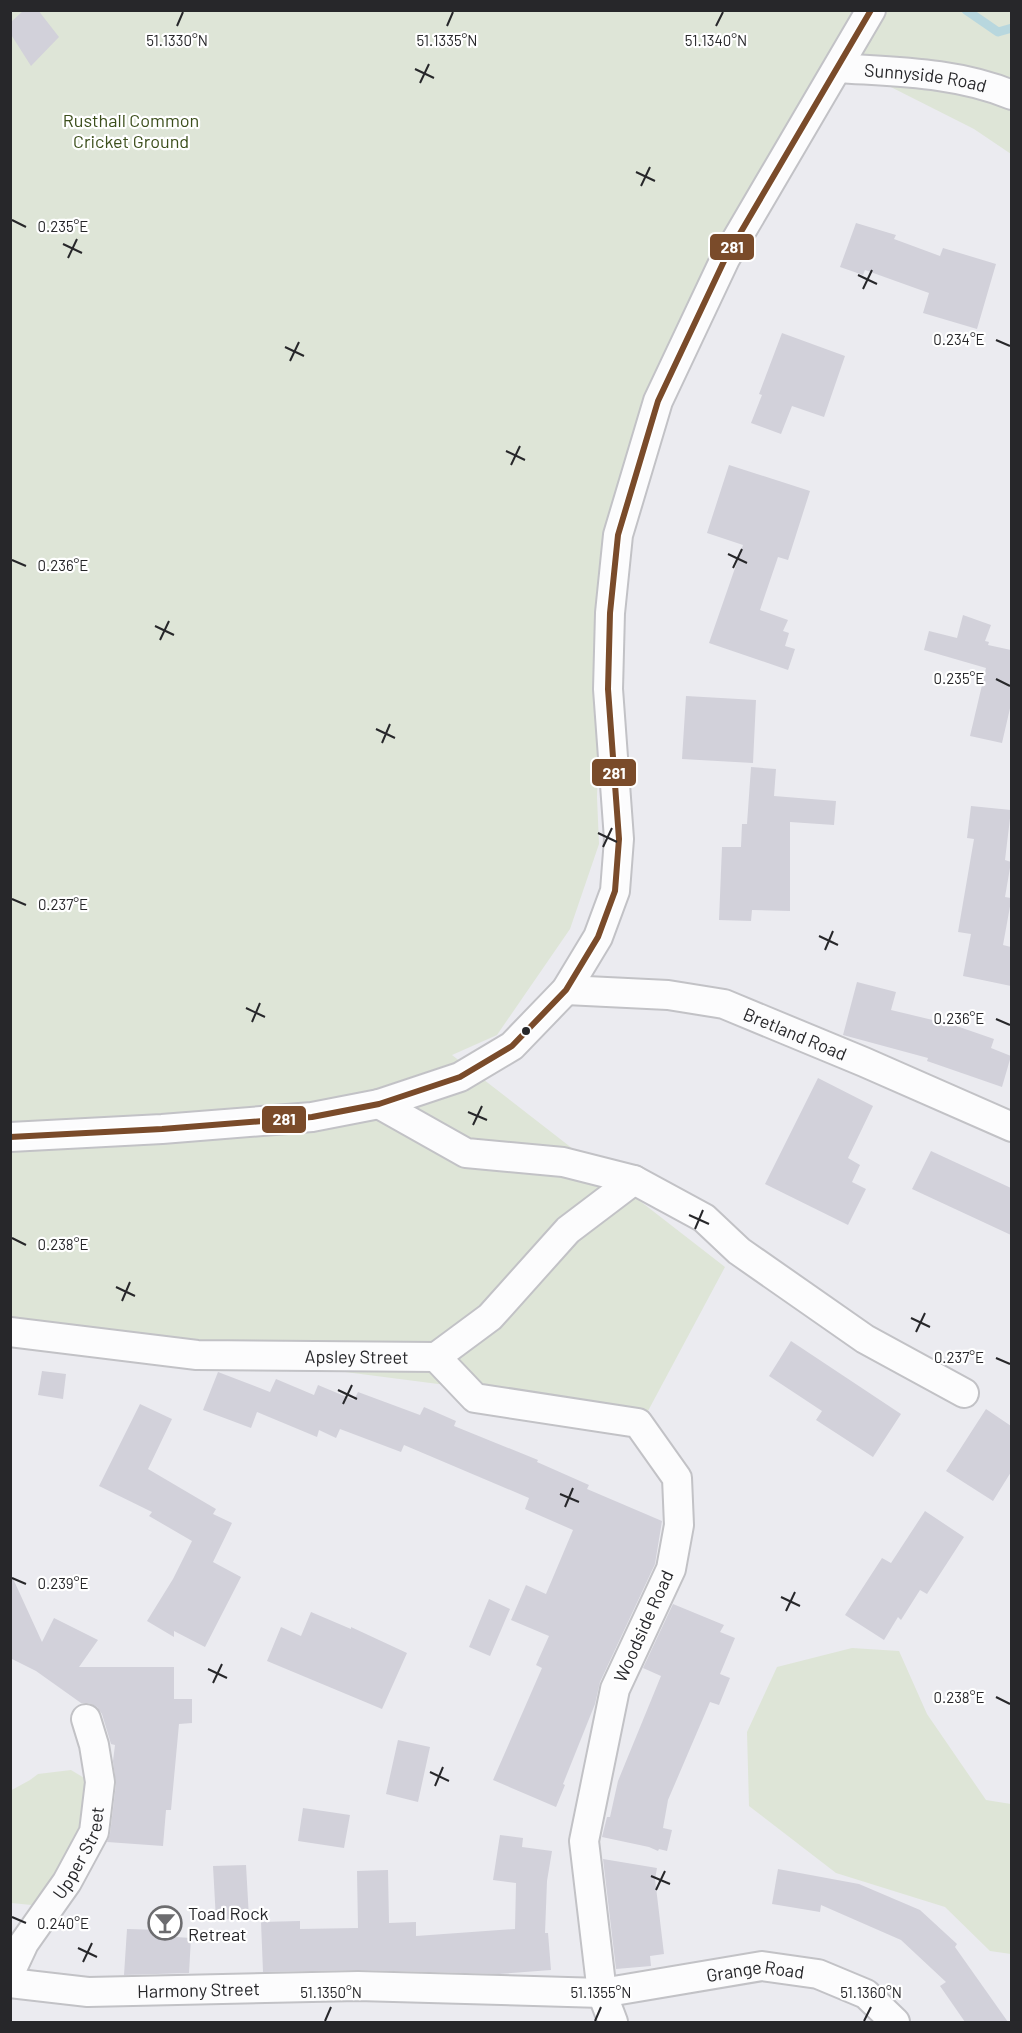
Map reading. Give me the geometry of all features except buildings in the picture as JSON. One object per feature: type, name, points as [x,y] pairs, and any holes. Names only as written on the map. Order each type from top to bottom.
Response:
[{"type":"street","points":[[10,1137],[162,1129],[312,1117],[379,1104],[460,1077],[512,1046],[566,990],[598,937],[615,891],[619,839],[608,689],[610,613],[618,535],[658,401],[725,259],[871,10]]},
{"type":"street","name":"Sunnyside Road","points":[[838,68],[918,73],[988,85],[1011,95]]},
{"type":"street","name":"Bretland Road","points":[[566,990],[668,995],[724,1004],[864,1062],[1011,1128]]},
{"type":"street","points":[[379,1104],[466,1153],[563,1162],[634,1180],[704,1218],[739,1251],[865,1340],[964,1393]]},
{"type":"street","points":[[436,1357],[490,1317],[568,1230],[634,1180]]},
{"type":"street","name":"Apsley Street","points":[[10,1332],[197,1355],[436,1357]]},
{"type":"street","name":"Woodside Road","points":[[436,1357],[475,1398],[638,1423],[677,1478],[679,1525],[671,1569],[615,1689],[584,1841],[602,1993],[613,2022]]},
{"type":"street","name":"Upper Street","points":[[10,1972],[24,1943],[67,1882],[94,1832],[100,1782],[94,1745],[86,1719]]},
{"type":"street","name":"Grange Road","points":[[602,1993],[762,1966],[818,1974],[866,1994],[896,2022]]},
{"type":"street","name":"Harmony Street","points":[[10,1983],[88,1992],[358,1986],[602,1993]]},
{"type":"green space","name":"Rusthall Common Cricket Ground","points":[[11,11],[1011,11],[1011,154],[974,129],[869,76],[840,73],[751,193],[658,364],[605,534],[597,797],[599,844],[570,929],[497,1035],[452,1055],[725,1267],[648,1411],[11,1329]]},
{"type":"green space","points":[[852,1648],[899,1651],[927,1714],[986,1800],[1011,1804],[1011,1954],[990,1951],[945,1907],[836,1873],[749,1806],[747,1732],[777,1667]]},
{"type":"green space","points":[[71,1770],[86,1779],[90,1833],[42,1906],[11,1903],[10,1791],[38,1774]]},
{"type":"waterway","points":[[966,10],[998,32],[1012,28]]},
{"type":"transit line","name":"281","points":[[10,1137],[162,1129],[312,1117],[379,1104],[460,1077],[512,1046],[566,990],[598,937],[615,891],[619,839],[608,689],[610,613],[618,535],[658,401],[725,259],[871,10]]},
{"type":"place","name":"Toad Rock Retreat","points":[[165,1923]]}]
